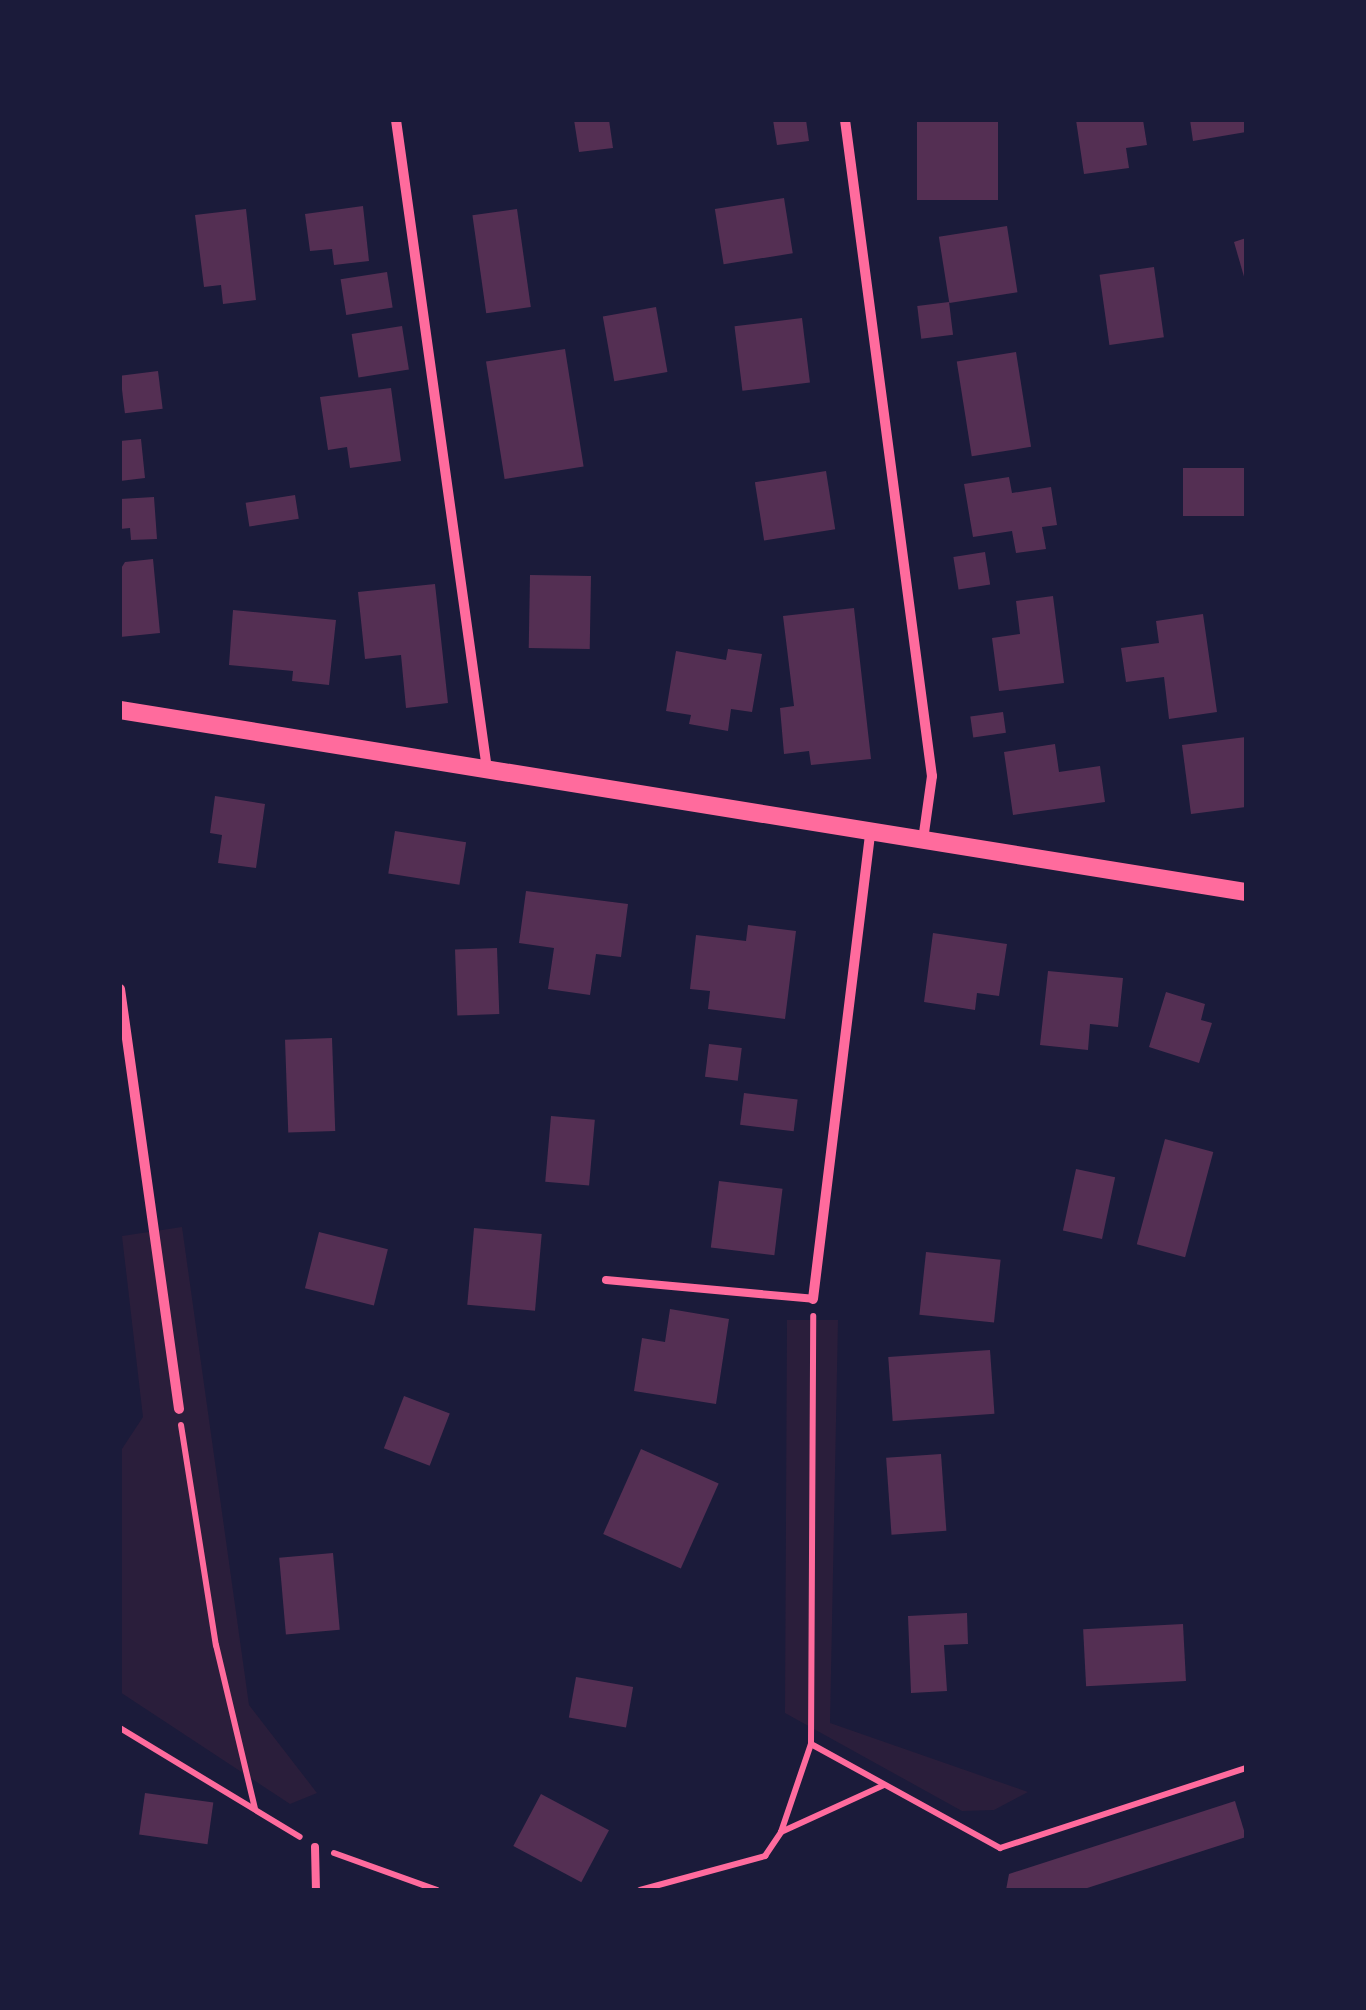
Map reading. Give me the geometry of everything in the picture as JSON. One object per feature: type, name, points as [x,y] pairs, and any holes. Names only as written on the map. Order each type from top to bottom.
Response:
[{"type":"street","points":[[396,120],[487,768]]},
{"type":"street","points":[[844,120],[932,776],[923,840]]},
{"type":"street","points":[[120,710],[1246,892]]},
{"type":"street","points":[[813,1299],[872,830]]},
{"type":"street","points":[[120,989],[179,1408]]},
{"type":"lane","points":[[606,1280],[813,1299]]},
{"type":"lane","points":[[315,1846],[316,1890]]},
{"type":"path","points":[[640,1890],[765,1856],[781,1832],[811,1744],[813,1299]]},
{"type":"path","points":[[179,1408],[216,1645],[254,1809]]},
{"type":"path","points":[[120,1728],[315,1846],[436,1890]]},
{"type":"path","points":[[811,1744],[1000,1848],[1246,1768]]},
{"type":"path","points":[[781,1832],[885,1785]]},
{"type":"shaded area","points":[[182,1227],[249,1705],[317,1793],[290,1804],[120,1692],[120,1452],[143,1417],[122,1236]]},
{"type":"shaded area","points":[[787,1320],[838,1320],[830,1723],[1028,1792],[994,1810],[962,1811],[785,1713]]},
{"type":"building","points":[[574,120],[609,120],[613,148],[579,152]]},
{"type":"building","points":[[773,120],[806,120],[809,141],[777,145]]},
{"type":"building","points":[[917,120],[998,120],[998,200],[917,200]]},
{"type":"building","points":[[1076,120],[1143,120],[1147,145],[1126,148],[1129,168],[1084,174]]},
{"type":"building","points":[[1190,120],[1246,120],[1246,132],[1193,141]]},
{"type":"building","points":[[784,198],[793,253],[724,264],[715,209]]},
{"type":"building","points":[[363,206],[369,261],[334,265],[332,249],[310,251],[305,214]]},
{"type":"building","points":[[246,209],[256,300],[223,304],[221,285],[204,287],[195,215]]},
{"type":"building","points":[[517,209],[531,307],[486,313],[472,215]]},
{"type":"building","points":[[1007,226],[1017,292],[949,303],[939,237]]},
{"type":"building","points":[[1246,238],[1246,280],[1245,280],[1234,242]]},
{"type":"building","points":[[1154,267],[1164,337],[1109,345],[1100,275]]},
{"type":"building","points":[[387,272],[393,308],[346,315],[341,279]]},
{"type":"building","points":[[949,302],[953,335],[921,339],[917,306]]},
{"type":"building","points":[[656,307],[667,372],[614,381],[603,316]]},
{"type":"building","points":[[802,318],[810,383],[742,391],[735,326]]},
{"type":"building","points":[[402,326],[409,369],[359,377],[352,334]]},
{"type":"building","points":[[565,349],[584,467],[505,479],[486,362]]},
{"type":"building","points":[[1016,352],[1031,447],[972,456],[957,361]]},
{"type":"building","points":[[158,371],[163,409],[125,413],[120,376]]},
{"type":"building","points":[[391,388],[401,461],[350,468],[347,447],[328,450],[320,397]]},
{"type":"building","points":[[141,439],[145,478],[120,481],[120,441]]},
{"type":"building","points":[[1183,468],[1246,468],[1246,516],[1183,516]]},
{"type":"building","points":[[826,471],[835,529],[764,541],[755,482]]},
{"type":"building","points":[[1009,477],[1012,493],[1051,487],[1057,525],[1042,527],[1046,549],[1016,553],[1012,531],[973,537],[964,484]]},
{"type":"building","points":[[295,495],[299,519],[249,527],[246,503]]},
{"type":"building","points":[[154,497],[157,539],[131,540],[130,528],[120,529],[120,499]]},
{"type":"building","points":[[985,552],[990,585],[959,590],[953,557]]},
{"type":"building","points":[[153,559],[160,633],[120,637],[120,570],[125,562]]},
{"type":"building","points":[[530,575],[591,576],[590,649],[529,648]]},
{"type":"building","points":[[435,584],[448,703],[406,708],[401,655],[365,659],[358,592]]},
{"type":"building","points":[[1053,596],[1064,683],[999,691],[992,638],[1020,634],[1016,601]]},
{"type":"building","points":[[854,608],[871,759],[811,765],[809,751],[784,754],[780,708],[794,706],[783,616]]},
{"type":"building","points":[[233,610],[336,620],[329,685],[292,681],[293,671],[229,665]]},
{"type":"building","points":[[1203,614],[1217,712],[1169,719],[1164,677],[1126,682],[1121,648],[1159,643],[1156,621]]},
{"type":"building","points":[[728,649],[762,654],[752,712],[731,709],[728,731],[689,724],[691,715],[666,711],[676,651],[726,660]]},
{"type":"building","points":[[1003,712],[1006,733],[973,737],[970,717]]},
{"type":"building","points":[[1246,737],[1246,807],[1191,814],[1182,745]]},
{"type":"building","points":[[1055,744],[1059,772],[1100,766],[1105,802],[1013,815],[1004,752]]},
{"type":"building","points":[[215,796],[265,804],[256,868],[218,863],[222,835],[210,833]]},
{"type":"building","points":[[395,831],[466,842],[459,885],[388,873]]},
{"type":"building","points":[[526,891],[628,904],[621,957],[596,954],[590,995],[548,989],[554,948],[519,943]]},
{"type":"building","points":[[748,925],[796,931],[785,1019],[708,1009],[710,991],[690,989],[696,935],[746,941]]},
{"type":"building","points":[[933,933],[1007,944],[999,996],[977,993],[975,1010],[924,1002]]},
{"type":"building","points":[[497,948],[499,1014],[457,1015],[455,949]]},
{"type":"building","points":[[1048,971],[1123,978],[1118,1027],[1090,1024],[1088,1050],[1040,1045]]},
{"type":"building","points":[[1166,992],[1205,1004],[1201,1020],[1212,1023],[1199,1063],[1149,1047]]},
{"type":"building","points":[[332,1038],[335,1131],[288,1133],[285,1040]]},
{"type":"building","points":[[709,1044],[742,1048],[738,1081],[705,1077]]},
{"type":"building","points":[[744,1093],[798,1100],[794,1131],[740,1125]]},
{"type":"building","points":[[551,1116],[595,1120],[589,1186],[545,1182]]},
{"type":"building","points":[[1165,1139],[1213,1152],[1185,1257],[1137,1244]]},
{"type":"building","points":[[1076,1169],[1115,1177],[1102,1239],[1063,1231]]},
{"type":"building","points":[[719,1181],[783,1189],[774,1255],[711,1248]]},
{"type":"building","points":[[474,1228],[542,1234],[535,1311],[467,1305]]},
{"type":"building","points":[[319,1232],[388,1249],[374,1305],[305,1288]]},
{"type":"building","points":[[926,1252],[1001,1260],[994,1322],[919,1315]]},
{"type":"building","points":[[670,1309],[729,1319],[716,1404],[634,1391],[642,1338],[665,1342]]},
{"type":"building","points":[[990,1350],[994,1414],[893,1421],[888,1357]]},
{"type":"building","points":[[404,1396],[450,1414],[430,1466],[384,1448]]},
{"type":"building","points":[[641,1449],[719,1484],[681,1569],[603,1534]]},
{"type":"building","points":[[941,1454],[946,1531],[892,1535],[886,1458]]},
{"type":"building","points":[[333,1553],[340,1630],[286,1634],[279,1558]]},
{"type":"building","points":[[967,1613],[968,1644],[944,1645],[947,1691],[911,1693],[908,1616]]},
{"type":"building","points":[[1183,1624],[1186,1681],[1086,1686],[1083,1629]]},
{"type":"building","points":[[576,1677],[633,1687],[626,1727],[569,1717]]},
{"type":"building","points":[[145,1793],[213,1803],[207,1844],[139,1835]]},
{"type":"building","points":[[541,1794],[609,1830],[581,1882],[513,1846]]},
{"type":"building","points":[[1235,1801],[1246,1837],[1081,1890],[1006,1890],[1009,1874]]}]
